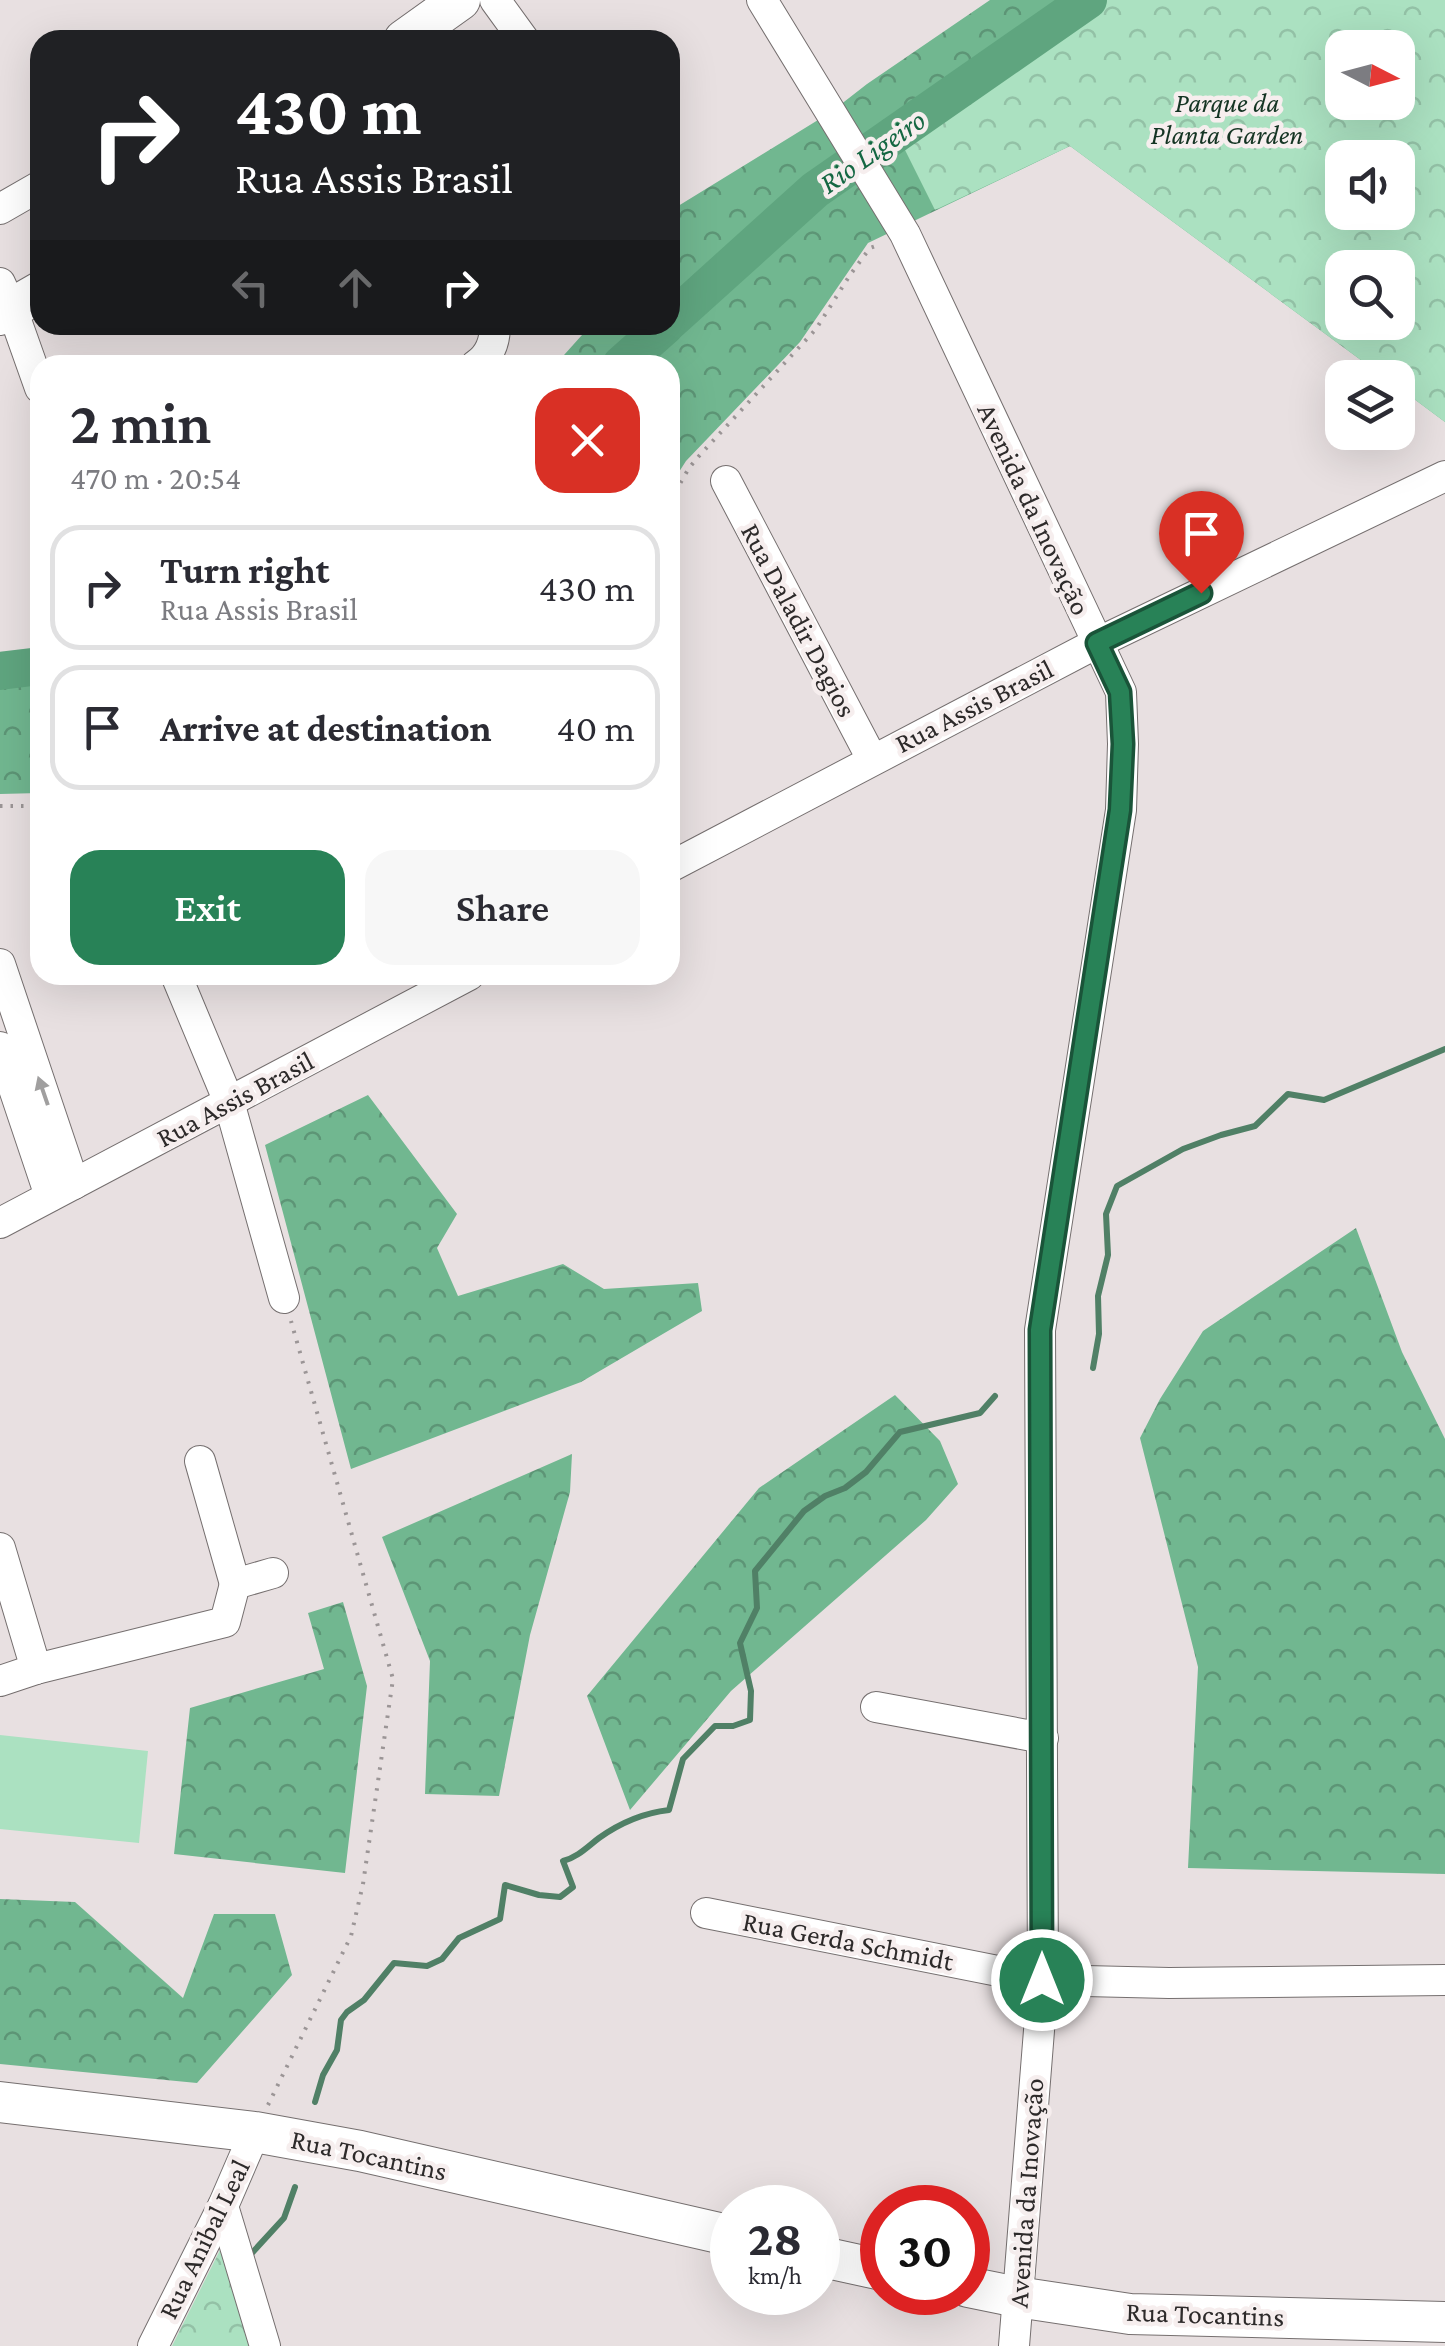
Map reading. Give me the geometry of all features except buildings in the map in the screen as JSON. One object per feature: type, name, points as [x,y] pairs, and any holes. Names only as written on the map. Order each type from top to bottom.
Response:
[{"type":"main road","points":[[418,30],[460,0]]},
{"type":"main road","name":"Rua Tocantins","points":[[0,2102],[255,2132],[360,2151],[710,2231]]},
{"type":"main road","name":"Rua Tocantins","points":[[990,2291],[1130,2314],[1445,2322]]},
{"type":"street","points":[[495,0],[517,30]]},
{"type":"street","name":"Avenida da Inovação","points":[[762,0],[906,234],[1120,692],[1120,810],[1040,1330],[1042,1980],[1014,2346]]},
{"type":"street","points":[[0,209],[30,192]]},
{"type":"street","points":[[13,300],[30,355]]},
{"type":"street","name":"Rua Assis Brasil","points":[[680,863],[1097,643],[1445,476]]},
{"type":"street","name":"Rua Daladir Dagios","points":[[726,482],[872,760]]},
{"type":"street","points":[[0,964],[62,1190]]},
{"type":"street","points":[[180,985],[229,1102],[284,1298]]},
{"type":"street","name":"Rua Assis Brasil","points":[[0,1223],[445,985]]},
{"type":"street","points":[[0,1047],[62,1190]]},
{"type":"street","points":[[0,1680],[224,1622],[234,1584],[200,1461]]},
{"type":"street","points":[[0,1548],[36,1669]]},
{"type":"street","points":[[234,1584],[274,1573]]},
{"type":"street","points":[[876,1706],[1043,1738]]},
{"type":"street","name":"Rua Gerda Schmidt","points":[[706,1913],[1042,1980],[1445,1980]]},
{"type":"street","name":"Rua Anibal Leal","points":[[153,2346],[255,2132]]},
{"type":"street","points":[[223,2206],[264,2346]]},
{"type":"path","points":[[680,484],[725,425],[803,346],[870,248],[906,234]]},
{"type":"path","points":[[0,806],[30,806]]},
{"type":"path","points":[[255,2132],[351,1936],[363,1884],[393,1679],[284,1298]]},
{"type":"green space","name":"Parque da Planta Garden","points":[[990,0],[1445,0],[1445,422],[1415,400],[1415,360],[1361,360],[1334,340],[1415,340],[1415,250],[1325,250],[1325,334],[1070,146],[868,243],[800,342],[680,470],[680,355],[564,355],[582,335],[680,335],[680,205],[831,112]]},
{"type":"green space","name":"Parque da Planta Garden","points":[[1087,0],[1445,0],[1445,422],[1415,400],[1415,360],[1361,360],[1334,340],[1415,340],[1415,250],[1325,250],[1325,334],[1070,146],[935,210],[896,132]]},
{"type":"green space","points":[[30,659],[30,793],[0,794],[0,662]]},
{"type":"green space","points":[[368,1095],[457,1214],[437,1248],[458,1296],[563,1264],[604,1289],[698,1283],[702,1311],[581,1382],[351,1469],[265,1145]]},
{"type":"green space","points":[[1356,1228],[1402,1352],[1445,1439],[1445,1874],[1188,1868],[1198,1667],[1140,1438],[1203,1331]]},
{"type":"green space","points":[[895,1395],[940,1441],[958,1484],[926,1520],[731,1691],[630,1810],[587,1696],[759,1488]]},
{"type":"green space","points":[[572,1454],[570,1492],[530,1635],[499,1796],[425,1794],[430,1661],[382,1537]]},
{"type":"green space","points":[[343,1602],[367,1686],[345,1873],[174,1854],[190,1708],[324,1669],[308,1613]]},
{"type":"green space","points":[[0,1735],[148,1751],[139,1843],[0,1829]]},
{"type":"green space","points":[[0,1899],[75,1902],[183,1998],[214,1914],[275,1914],[292,1975],[197,2083],[0,2064]]},
{"type":"green space","points":[[221,2248],[253,2346],[172,2346]]},
{"type":"waterway","name":"Rio Ligeiro","points":[[680,312],[815,190],[1088,0]]},
{"type":"waterway","name":"Rio Ligeiro","points":[[632,355],[655,335]]},
{"type":"waterway","name":"Rio Ligeiro","points":[[0,671],[30,667]]},
{"type":"waterway","points":[[1093,1368],[1099,1334],[1098,1296],[1108,1255],[1106,1214],[1117,1186],[1183,1149],[1255,1126],[1288,1094],[1324,1100],[1445,1049]]},
{"type":"waterway","points":[[315,2102],[323,2075],[337,2050],[341,2020],[364,2000],[394,1963],[427,1966],[442,1959],[459,1938],[500,1919],[505,1885],[560,1897],[573,1887],[563,1861],[624,1823],[669,1810],[683,1759],[715,1726],[733,1726],[750,1720],[751,1691],[740,1643],[757,1608],[755,1571],[804,1511],[866,1472],[900,1432],[980,1413],[995,1396]]},
{"type":"waterway","points":[[252,2253],[284,2218],[295,2187]]},
{"type":"route","points":[[1042,1980],[1040,1330],[1120,810],[1123,744],[1120,692],[1097,643],[1201,593]]}]
